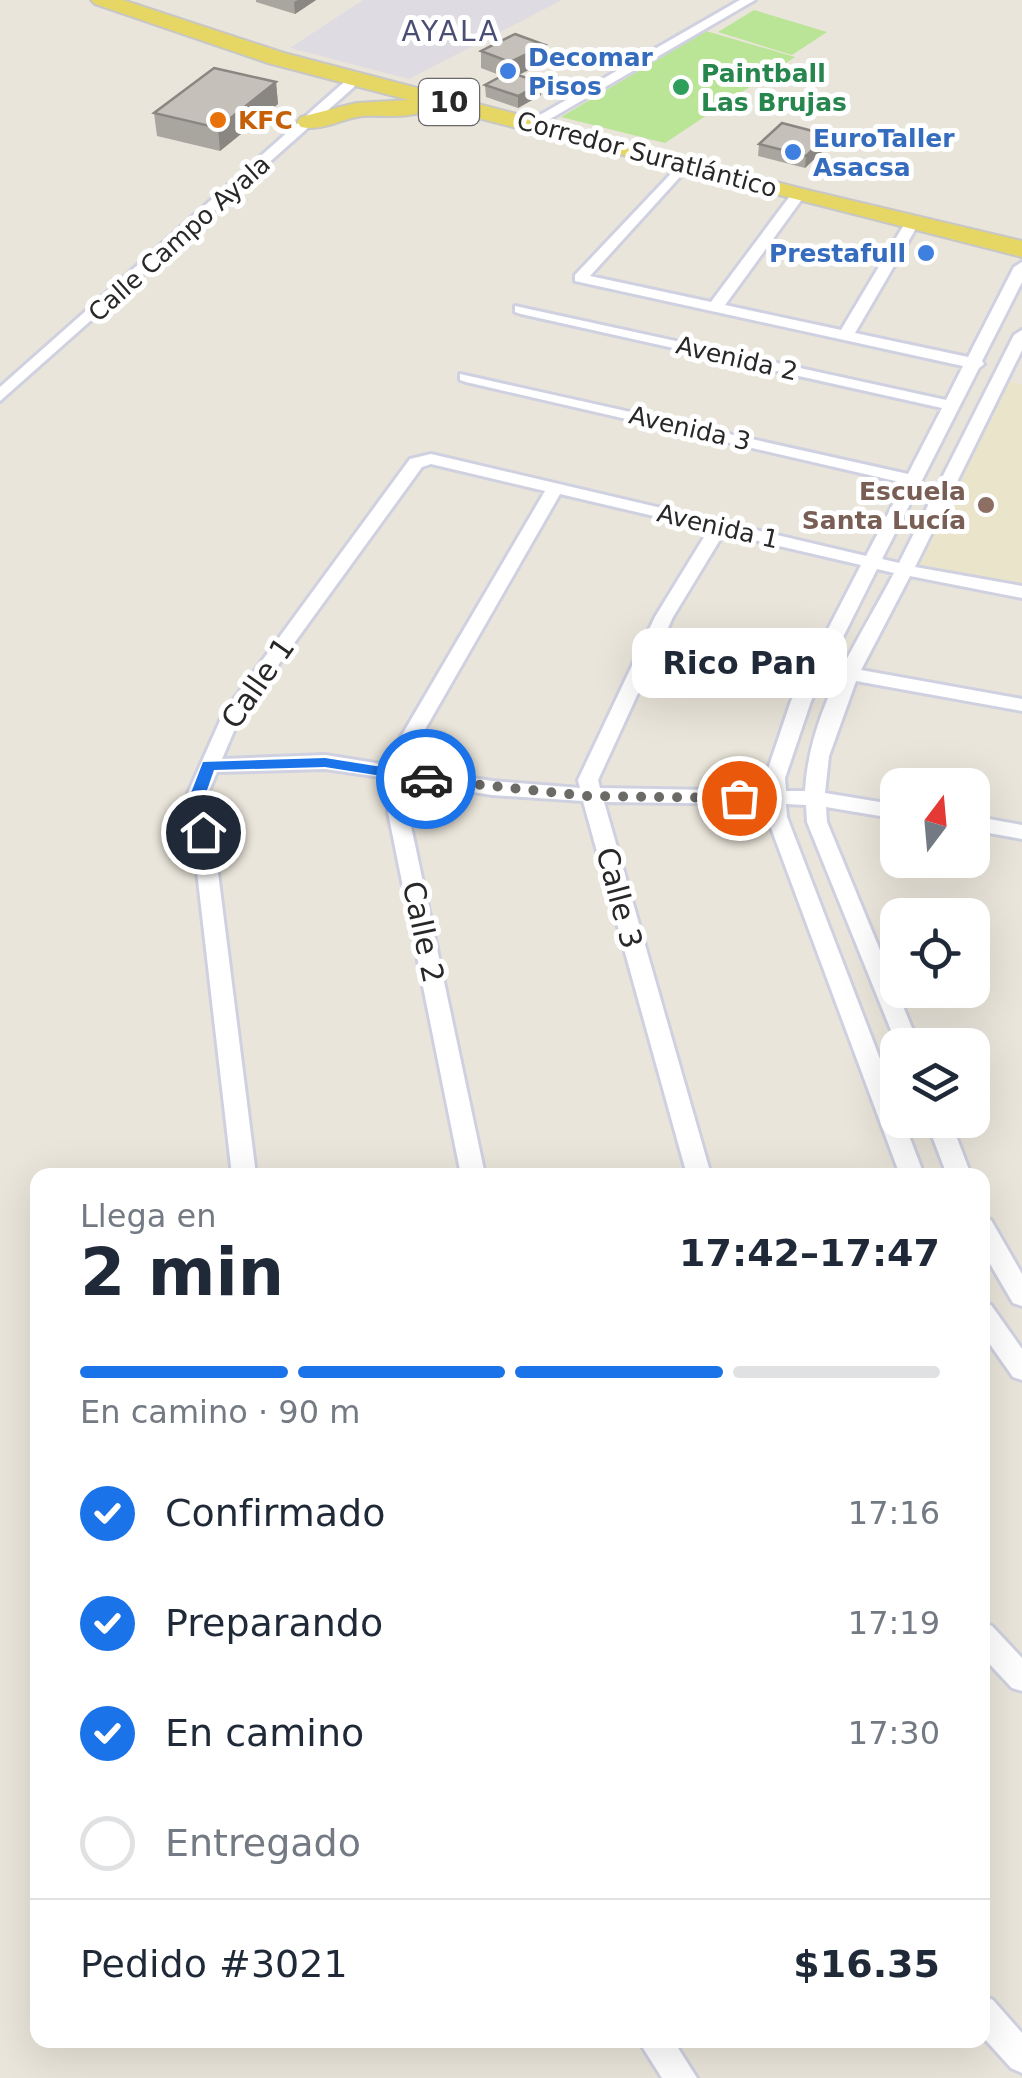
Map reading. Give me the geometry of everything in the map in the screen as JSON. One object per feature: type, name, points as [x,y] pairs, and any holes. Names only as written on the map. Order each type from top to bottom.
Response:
[{"type":"main road","name":"Corredor Suratlántico","points":[[102,0],[276,58],[798,195],[1022,249]]},
{"type":"main road","points":[[276,58],[322,91],[313,118],[401,106],[512,118]]},
{"type":"street","points":[[512,118],[724,0]]},
{"type":"street","points":[[512,118],[749,0]]},
{"type":"street","name":"Calle Campo Ayala","points":[[0,396],[356,79]]},
{"type":"street","points":[[682,165],[580,278],[976,364]]},
{"type":"street","points":[[715,308],[798,195]]},
{"type":"street","points":[[845,336],[912,223]]},
{"type":"street","points":[[909,1168],[777,817],[775,778],[787,733],[827,642],[976,364],[1022,267]]},
{"type":"street","name":"Avenida 2","points":[[521,309],[953,406]]},
{"type":"street","points":[[901,1028],[817,822],[812,798],[822,746],[847,673],[905,570],[1022,335]]},
{"type":"street","points":[[1003,371],[1022,376]]},
{"type":"street","name":"Avenida 3","points":[[466,377],[914,480]]},
{"type":"street","name":"Avenida 1","points":[[416,462],[431,459],[905,570],[1022,592]]},
{"type":"street","name":"Calle 1","points":[[243,1168],[198,793],[230,718],[416,462]]},
{"type":"street","name":"Calle 2","points":[[472,1168],[398,812],[398,759],[555,488]]},
{"type":"street","name":"Calle 3","points":[[697,1168],[588,780],[664,618],[718,526]]},
{"type":"street","points":[[847,673],[1022,705]]},
{"type":"street","points":[[208,766],[308,762],[492,788],[591,796],[812,798],[880,809]]},
{"type":"street","points":[[990,827],[1017,831],[1022,851]]},
{"type":"street","points":[[945,1138],[956,1168]]},
{"type":"street","points":[[990,1241],[1022,1296]]},
{"type":"street","points":[[990,1323],[1022,1369]]},
{"type":"street","points":[[990,1644],[1022,1678]]},
{"type":"street","points":[[990,2020],[1022,2056]]},
{"type":"street","points":[[660,2048],[681,2078]]},
{"type":"shaded area","points":[[363,0],[562,0],[409,79],[290,48]]},
{"type":"shaded area","name":"Escuela Santa Lucía","points":[[1010,381],[1022,385],[1022,586],[919,567]]},
{"type":"green space","points":[[754,10],[827,32],[792,55],[718,32]]},
{"type":"green space","name":"Paintball Las Brujas","points":[[706,31],[795,57],[665,143],[561,117]]},
{"type":"building","points":[[515,34],[545,45],[510,62],[481,51]]},
{"type":"building","points":[[214,68],[276,82],[218,128],[154,113]]},
{"type":"building","points":[[509,72],[542,83],[518,96],[485,85]]},
{"type":"building","points":[[782,123],[828,135],[806,156],[759,144]]},
{"type":"way so far","points":[[426,779],[587,796],[739,798]]},
{"type":"place","name":"Decomar Pisos","points":[[508,71]]},
{"type":"place","name":"Paintball Las Brujas","points":[[681,87]]},
{"type":"place","name":"KFC","points":[[218,120]]},
{"type":"place","name":"EuroTaller Asacsa","points":[[793,152]]},
{"type":"place","name":"Prestafull","points":[[926,253]]},
{"type":"place","name":"Escuela Santa Lucía","points":[[986,505]]},
{"type":"place","name":"Rico Pan","points":[[739,798]]},
{"type":"district","name":"AYALA","points":[[451,31]]},
{"type":"route","points":[[203,832],[198,793],[208,766],[325,762],[426,779]]}]
